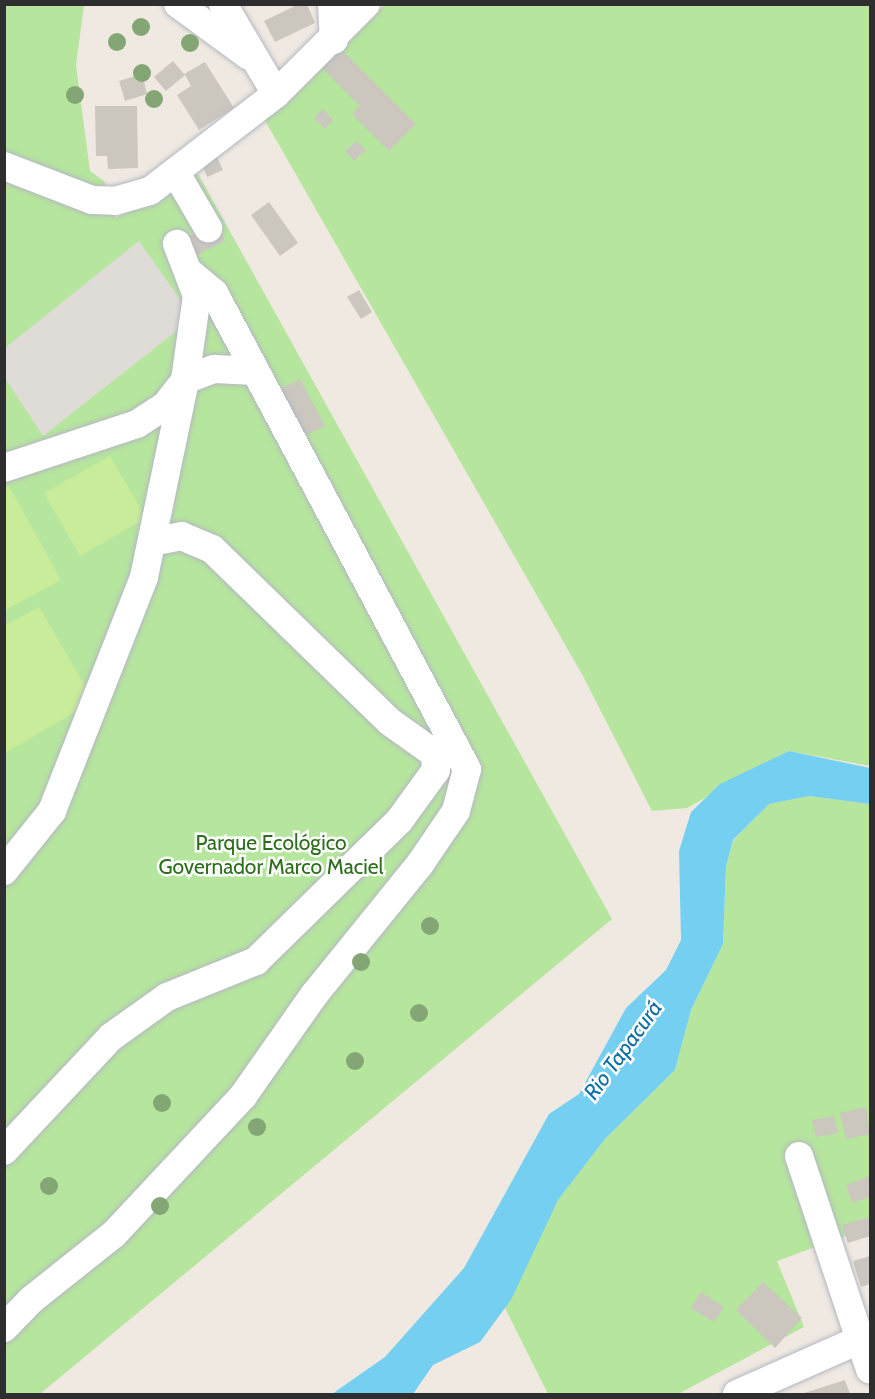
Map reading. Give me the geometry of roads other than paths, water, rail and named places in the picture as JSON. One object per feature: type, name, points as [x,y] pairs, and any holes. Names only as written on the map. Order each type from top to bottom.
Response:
[{"type":"street","points":[[178,4],[258,62]]},
{"type":"street","points":[[223,4],[276,94]]},
{"type":"street","points":[[332,4],[334,40]]},
{"type":"street","points":[[4,166],[92,200],[114,201],[180,180],[334,40],[366,4]]},
{"type":"street","points":[[180,180],[208,228]]},
{"type":"street","points":[[4,871],[58,796],[144,577],[185,380],[196,296],[192,274],[177,244]]},
{"type":"street","points":[[4,1328],[32,1300],[114,1234],[235,1105],[314,995],[420,864],[456,811],[467,769],[214,293],[192,274]]},
{"type":"street","points":[[4,468],[137,424],[165,406],[185,380],[214,369],[255,371]]},
{"type":"street","points":[[4,1151],[111,1037],[167,997],[256,961],[399,821],[436,770],[435,754],[390,722],[212,549],[182,536],[152,542]]},
{"type":"street","points":[[799,1156],[870,1370]]},
{"type":"street","points":[[737,1395],[861,1339]]},
{"type":"water","name":"Rio Tapacurá","points":[[789,751],[870,768],[870,804],[809,796],[769,804],[733,840],[726,867],[723,944],[691,1010],[675,1070],[605,1139],[558,1200],[511,1300],[480,1342],[433,1365],[413,1394],[332,1394],[385,1357],[464,1268],[549,1114],[579,1094],[626,1008],[666,970],[681,940],[679,851],[691,812],[720,784]]},
{"type":"park label","name":"Parque Ecológico Governador Marco Maciel","points":[[271,855]]}]
